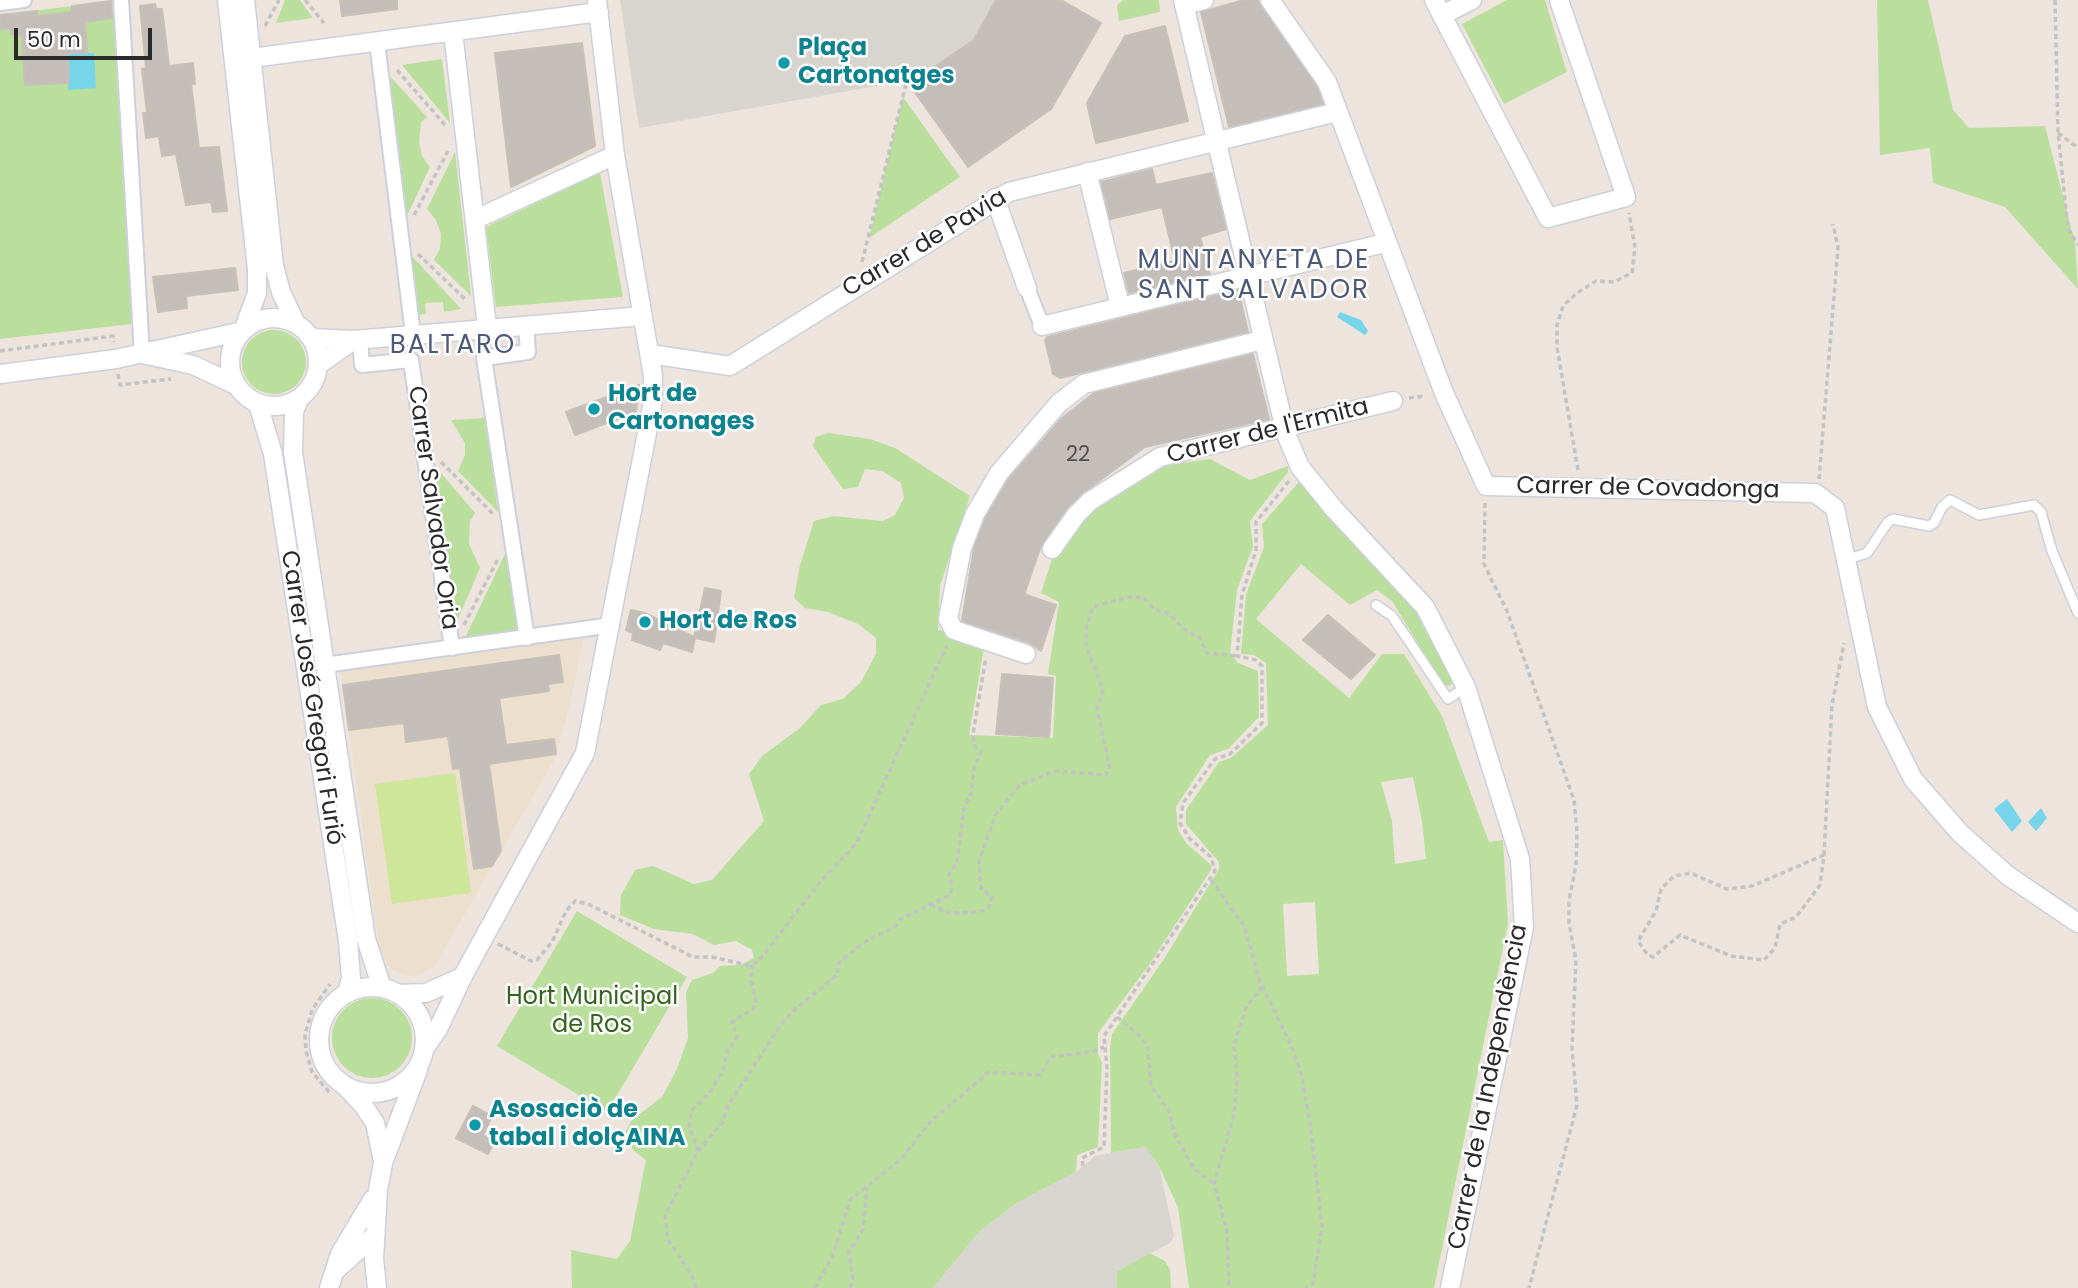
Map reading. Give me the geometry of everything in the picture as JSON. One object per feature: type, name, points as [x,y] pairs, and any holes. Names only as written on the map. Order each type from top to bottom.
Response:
[{"type":"street","points":[[0,3],[24,0]]},
{"type":"street","points":[[121,0],[142,354]]},
{"type":"street","points":[[227,0],[257,269],[257,293],[230,357],[236,385]]},
{"type":"street","points":[[245,0],[274,267],[281,292],[296,324]]},
{"type":"street","points":[[1183,3],[1204,0]]},
{"type":"street","name":"Carrer de Covadonga","points":[[1270,0],[1327,82],[1385,243],[1444,393],[1486,486],[1815,493],[1835,508],[1877,707],[1913,779],[1961,833],[2007,875],[2078,923]]},
{"type":"street","points":[[1472,0],[1438,7],[1548,218],[1626,197],[1559,0]]},
{"type":"street","name":"Carrer de la Independència","points":[[1183,3],[1262,340],[1285,426],[1300,467],[1334,509],[1425,607],[1466,687],[1520,859],[1524,927],[1450,1288]]},
{"type":"street","points":[[251,58],[453,32],[598,6],[615,155],[653,376],[652,407],[612,625],[585,753],[462,977],[443,1020],[409,1078],[395,1088],[378,1093],[339,1090]]},
{"type":"street","points":[[453,32],[487,327]]},
{"type":"street","points":[[377,42],[413,334]]},
{"type":"street","name":"Carrer de Pavia","points":[[650,354],[730,366],[995,198],[1023,187],[1338,112]]},
{"type":"street","points":[[475,219],[615,155]]},
{"type":"street","points":[[1087,172],[1120,306]]},
{"type":"street","points":[[995,198],[1042,326],[1385,243]]},
{"type":"street","points":[[311,338],[357,340],[643,316]]},
{"type":"street","points":[[0,374],[142,354],[165,346],[243,331],[268,318],[282,318],[296,324],[311,338],[318,365],[312,384],[299,399],[279,407],[258,404],[236,385],[192,365],[142,354]]},
{"type":"street","points":[[526,324],[528,352],[484,358],[527,638]]},
{"type":"street","points":[[318,365],[357,340]]},
{"type":"street","name":"Carrer Salvador Oria","points":[[357,340],[362,365],[411,360],[452,648]]},
{"type":"street","points":[[1026,654],[954,630],[950,627],[948,611],[962,548],[975,514],[1004,467],[1069,393],[1093,380],[1262,340]]},
{"type":"street","name":"Carrer José Gregori Furió","points":[[299,399],[294,412],[293,452],[366,939],[390,991]]},
{"type":"street","name":"Carrer de l'Ermita","points":[[1052,549],[1076,515],[1090,501],[1160,457],[1393,401]]},
{"type":"street","name":"Carrer José Gregori Furió","points":[[258,404],[273,454],[348,941],[351,978],[347,993]]},
{"type":"street","points":[[325,665],[612,625]]},
{"type":"street","points":[[383,1163],[375,1123],[363,1105],[339,1090],[322,1057],[319,1038],[323,1020],[333,1005],[347,993],[364,988],[426,993],[462,977]]},
{"type":"street","points":[[377,1285],[374,1236],[383,1163],[415,1086],[422,1056],[421,1019],[411,1004],[390,991]]},
{"type":"street","points":[[336,1274],[340,1254],[378,1190]]},
{"type":"street","points":[[336,1274],[374,1236]]},
{"type":"street","points":[[336,1274],[364,1271],[377,1285]]},
{"type":"lane","points":[[1845,560],[1867,553],[1888,522],[1893,519],[1929,526],[1950,500],[1979,515],[2034,505],[2040,512],[2052,551],[2078,613]]},
{"type":"lane","points":[[1376,605],[1392,616],[1448,699],[1466,687]]},
{"type":"path","points":[[263,30],[279,0]]},
{"type":"path","points":[[305,0],[324,23]]},
{"type":"path","points":[[2055,0],[2058,133],[2068,229],[2078,245]]},
{"type":"path","points":[[381,63],[390,62],[448,127]]},
{"type":"path","points":[[855,287],[906,84]]},
{"type":"path","points":[[2058,133],[2078,148]]},
{"type":"path","points":[[450,148],[401,238],[473,307]]},
{"type":"path","points":[[1581,488],[1561,374],[1557,326],[1563,306],[1577,293],[1597,281],[1614,282],[1632,273],[1635,247],[1626,197]]},
{"type":"path","points":[[1815,493],[1821,473],[1838,247],[1833,224]]},
{"type":"path","points":[[0,351],[113,336],[120,385],[177,379]]},
{"type":"path","points":[[1393,401],[1444,393]]},
{"type":"path","points":[[423,443],[511,533],[452,648]]},
{"type":"path","points":[[1237,656],[1242,595],[1256,550],[1256,522],[1300,467]]},
{"type":"path","points":[[1486,486],[1484,564],[1507,611],[1574,800],[1577,831],[1569,924],[1576,960],[1572,1048],[1577,1105],[1529,1288]]},
{"type":"path","points":[[932,904],[944,912],[968,913],[986,910],[991,904],[992,897],[981,888],[979,862],[996,814],[1020,785],[1055,771],[1106,775],[1110,769],[1097,710],[1103,690],[1086,645],[1086,628],[1093,607],[1128,597],[1144,598],[1155,610],[1168,613],[1185,630],[1199,637],[1207,653],[1256,660],[1262,666],[1262,723],[1230,754],[1215,759],[1183,803],[1181,813],[1184,831],[1215,864],[1211,880],[1104,1037],[1107,1068],[1104,1147],[1083,1158],[1083,1166]]},
{"type":"path","points":[[698,1152],[689,1117],[723,1070],[727,1051],[737,1038],[732,1022],[753,1009],[756,1002],[751,980],[752,965],[766,954],[821,881],[849,855],[856,844],[954,630]]},
{"type":"path","points":[[1824,855],[1752,887],[1727,889],[1691,873],[1674,876],[1661,889],[1656,911],[1638,941],[1647,954],[1653,957],[1680,934],[1731,956],[1764,960],[1775,948],[1780,924],[1796,917],[1820,885],[1824,855],[1832,705],[1846,635]]},
{"type":"path","points":[[696,1288],[691,1274],[668,1241],[664,1226],[669,1207],[698,1152],[723,1122],[727,1107],[778,1029],[792,1012],[837,975],[838,963],[863,943],[896,926],[899,920],[946,898],[952,890],[949,874],[957,863],[964,808],[971,793],[974,768],[981,751],[975,746],[973,734],[991,642]]},
{"type":"path","points":[[1211,880],[1244,926],[1261,985],[1291,1045],[1302,1077],[1322,1226],[1313,1284],[1305,1288]]},
{"type":"path","points":[[484,937],[511,952],[537,960],[552,942],[566,911],[575,901],[589,904],[693,957],[712,957],[752,965]]},
{"type":"path","points":[[331,982],[312,1010],[305,1035],[306,1051],[312,1072],[339,1090]]},
{"type":"path","points":[[1229,1288],[1227,1231],[1214,1184],[1234,1114],[1237,1077],[1234,1045],[1250,998],[1260,991],[1261,985]]},
{"type":"path","points":[[1117,1017],[1142,1038],[1148,1048],[1151,1086],[1169,1111],[1174,1133],[1194,1169],[1214,1184]]},
{"type":"path","points":[[815,1288],[832,1255],[850,1200],[900,1160],[931,1121],[989,1072],[1040,1075],[1050,1057],[1090,1052],[1104,1047]]},
{"type":"path","points":[[850,1288],[853,1279],[849,1252],[863,1228],[867,1188]]},
{"type":"shaded area","name":"Plaça Cartonatges","points":[[620,0],[996,0],[974,40],[909,84],[899,82],[639,128]]},
{"type":"shaded area","points":[[584,638],[567,717],[554,760],[434,967],[414,977],[395,971],[387,965],[379,947],[341,672]]},
{"type":"shaded area","points":[[1145,1147],[1159,1166],[1174,1236],[1170,1243],[1117,1271],[1116,1288],[933,1288],[979,1232],[1017,1203],[1076,1172],[1095,1156]]},
{"type":"green space","points":[[285,0],[300,0],[313,18],[276,23]]},
{"type":"green space","points":[[1123,0],[1159,0],[1160,12],[1119,21],[1117,5]]},
{"type":"green space","points":[[1507,0],[1545,0],[1567,72],[1504,104],[1462,24]]},
{"type":"green space","points":[[1877,0],[1928,0],[1953,110],[1969,128],[2045,126],[2075,243],[2078,289],[2005,207],[1933,183],[1930,148],[1880,155]]},
{"type":"green space","points":[[113,1],[132,324],[0,339],[0,15]]},
{"type":"green space","points":[[442,59],[450,123],[402,65]]},
{"type":"green space","points":[[388,74],[427,117],[421,122],[419,142],[422,156],[430,167],[406,218]]},
{"type":"green space","points":[[903,97],[960,177],[869,238]]},
{"type":"green space","points":[[455,152],[471,296],[434,260],[440,249],[441,234],[436,220],[427,209]]},
{"type":"green space","points":[[600,173],[623,297],[496,307],[486,227]]},
{"type":"green space","points":[[410,254],[461,309],[444,312],[443,302],[425,303],[426,314],[414,315]]},
{"type":"green space","points":[[268,330],[280,330],[297,339],[304,350],[304,374],[297,385],[280,394],[268,394],[256,389],[247,380],[242,368],[242,356],[247,344],[256,335]]},
{"type":"green space","points":[[485,418],[498,512],[458,471],[465,455],[465,443],[451,420]]},
{"type":"green space","points":[[828,433],[870,439],[895,448],[970,496],[940,586],[938,630],[985,642],[969,735],[1053,738],[1056,676],[1048,674],[1059,602],[1041,593],[1053,556],[1079,516],[1131,479],[1169,465],[1210,459],[1250,480],[1288,466],[1288,472],[1250,521],[1253,546],[1237,590],[1230,653],[1238,663],[1258,671],[1259,717],[1228,749],[1210,755],[1176,807],[1178,830],[1186,843],[1211,865],[1211,870],[1149,965],[1098,1033],[1098,1053],[1102,1063],[1098,1147],[1077,1155],[1076,1172],[1017,1203],[979,1232],[933,1288],[572,1288],[571,1250],[617,1259],[630,1241],[646,1160],[633,1150],[624,1134],[632,1120],[662,1097],[677,1069],[688,1038],[686,992],[692,980],[713,973],[720,966],[740,965],[754,958],[752,950],[736,941],[714,945],[693,934],[654,929],[620,915],[621,895],[635,870],[653,866],[694,884],[712,880],[764,821],[749,774],[762,756],[800,728],[821,705],[843,699],[861,682],[876,654],[876,638],[858,624],[828,612],[805,608],[794,598],[800,565],[814,521],[833,516],[883,521],[895,515],[904,498],[901,483],[882,471],[865,469],[858,487],[843,489],[813,446],[816,437]]},
{"type":"green space","points":[[430,460],[475,513],[470,521],[469,544],[480,568],[455,626]]},
{"type":"green space","points":[[1299,482],[1420,616],[1453,678],[1451,685],[1444,686],[1392,601],[1377,590],[1350,605],[1301,564],[1256,619],[1349,698],[1382,654],[1404,654],[1442,716],[1489,842],[1503,840],[1508,923],[1434,1288],[1189,1288],[1178,1207],[1159,1166],[1145,1147],[1111,1153],[1112,1034],[1164,959],[1219,869],[1219,862],[1186,824],[1186,810],[1219,762],[1231,758],[1268,725],[1266,663],[1254,655],[1241,654],[1246,595],[1264,547],[1262,524]],"holes":[[[1413,777],[1426,859],[1395,864],[1392,821],[1381,782]],[[1315,902],[1319,974],[1287,976],[1283,904]]]},
{"type":"green space","points":[[507,550],[517,630],[465,638]]},
{"type":"green space","points":[[455,773],[471,893],[392,904],[375,784]]},
{"type":"green space","name":"Hort Municipal de Ros","points":[[577,911],[687,977],[607,1112],[497,1046]]},
{"type":"green space","points":[[372,998],[387,1001],[400,1010],[409,1023],[412,1038],[409,1053],[400,1066],[387,1075],[372,1078],[357,1075],[344,1066],[335,1053],[332,1038],[335,1023],[344,1010],[357,1001]]},
{"type":"green space","points":[[1149,1253],[1165,1261],[1170,1270],[1171,1288],[1116,1288],[1117,1271]]},
{"type":"water","points":[[68,53],[94,53],[96,88],[68,90]]},
{"type":"water","points":[[1340,312],[1361,320],[1368,331],[1365,335],[1337,317]]},
{"type":"water","points":[[2007,799],[2022,821],[2012,832],[1994,809]]},
{"type":"water","points":[[2041,808],[2047,818],[2036,831],[2028,822]]},
{"type":"building","points":[[340,0],[397,0],[397,9],[342,16]]},
{"type":"building","points":[[996,0],[1061,0],[1101,23],[1051,109],[968,167],[909,84],[974,40]]},
{"type":"building","points":[[1244,0],[1257,0],[1317,87],[1323,104],[1229,127],[1201,12]]},
{"type":"building","points":[[111,1],[112,18],[85,22],[87,53],[68,53],[69,83],[25,85],[22,38],[19,33],[11,34],[10,28],[0,30],[0,15],[37,11],[37,16],[72,12],[72,6]]},
{"type":"building","points":[[155,4],[156,9],[162,9],[169,66],[193,63],[195,84],[191,84],[199,148],[219,147],[227,211],[213,212],[211,202],[186,205],[176,154],[162,156],[159,136],[146,138],[143,113],[147,113],[142,69],[146,68],[140,6]]},
{"type":"building","points":[[1165,26],[1188,121],[1096,143],[1087,103],[1125,36]]},
{"type":"building","points":[[582,43],[595,146],[511,187],[495,53]]},
{"type":"building","points":[[1152,169],[1156,185],[1212,173],[1226,229],[1200,237],[1210,274],[1129,293],[1124,273],[1175,261],[1162,207],[1110,219],[1101,182]]},
{"type":"building","points":[[235,268],[238,290],[186,296],[187,308],[158,312],[153,277]]},
{"type":"building","points":[[1238,290],[1248,332],[1060,378],[1053,374],[1045,340],[1047,337]]},
{"type":"building","points":[[1253,354],[1269,419],[1145,447],[1084,492],[1067,508],[1041,546],[1025,592],[1026,595],[1056,605],[1041,651],[1030,643],[962,621],[974,548],[985,519],[1008,480],[1062,418],[1094,393]]},
{"type":"building","name":"Hort de Cartonages","points":[[639,385],[635,420],[620,418],[575,435],[566,412]]},
{"type":"building","name":"Hort de Ros","points":[[705,588],[721,591],[714,642],[695,638],[692,652],[663,643],[660,650],[632,640],[633,633],[626,630],[631,610],[645,613],[694,637]]},
{"type":"building","points":[[1328,615],[1375,655],[1351,679],[1303,640]]},
{"type":"building","points":[[559,655],[563,682],[548,684],[549,691],[499,698],[506,745],[554,739],[556,754],[489,764],[501,851],[492,866],[474,869],[460,768],[453,769],[448,736],[406,742],[404,723],[349,730],[343,685]]},
{"type":"building","points":[[1002,674],[1053,678],[1049,737],[996,734]]},
{"type":"building","name":"Asosaciò de tabal i dolçAINA","points":[[473,1106],[492,1116],[483,1135],[494,1142],[488,1154],[456,1138]]},
{"type":"place","name":"Plaça Cartonatges","points":[[784,63]]},
{"type":"place","name":"Hort de Cartonages","points":[[594,409]]},
{"type":"place","name":"Hort de Ros","points":[[645,622]]},
{"type":"place","name":"Asosaciò de tabal i dolçAINA","points":[[475,1125]]},
{"type":"district","name":"MUNTANYETA DE SANT SALVADOR","points":[[1254,276]]},
{"type":"district","name":"BALTARO","points":[[453,346]]}]
